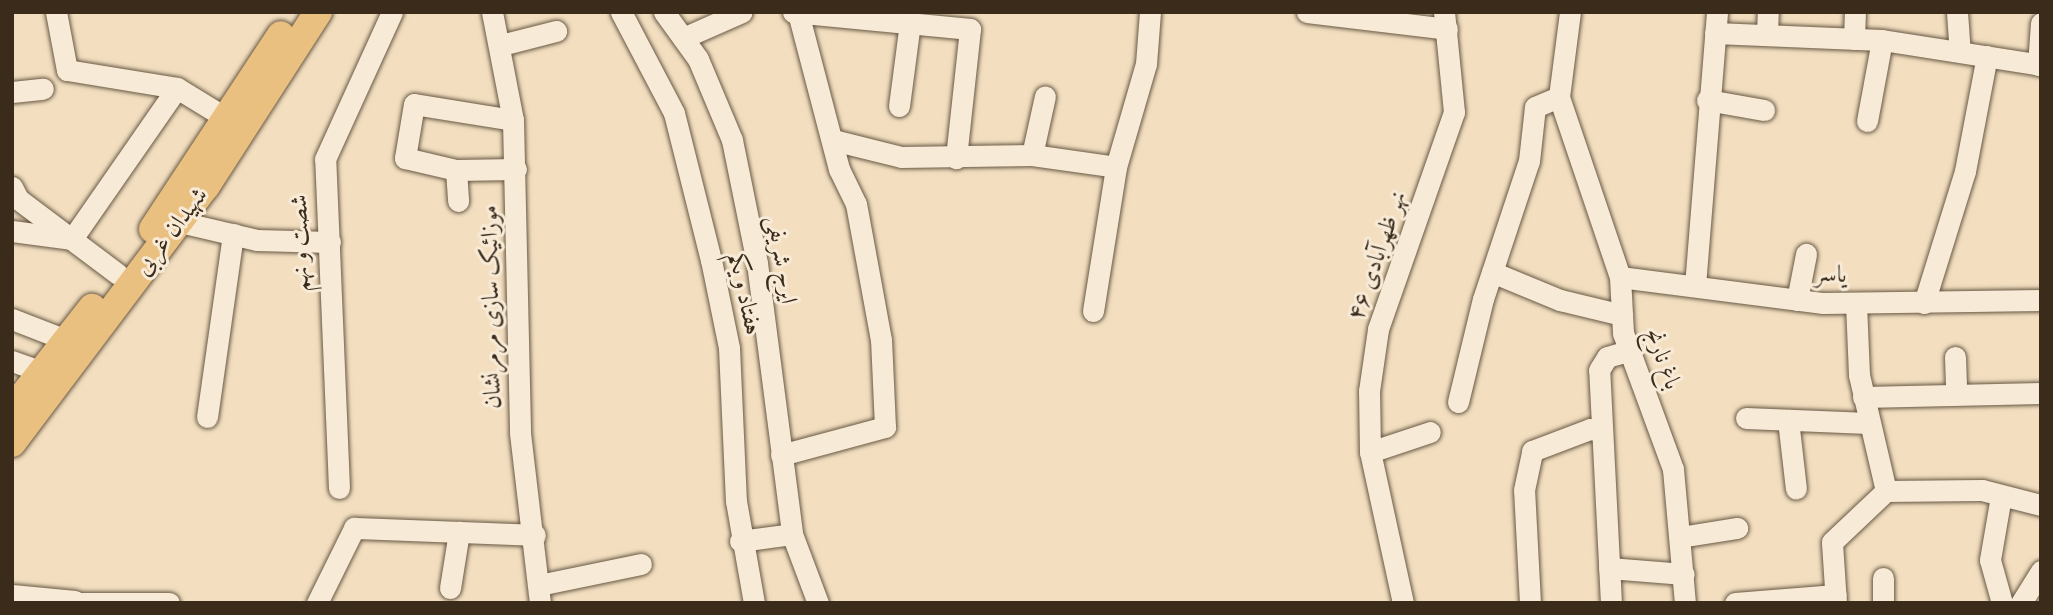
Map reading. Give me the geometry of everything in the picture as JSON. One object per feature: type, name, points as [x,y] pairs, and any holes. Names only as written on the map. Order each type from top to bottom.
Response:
[{"type":"main road","name":"شهیدان غربی","points":[[12,410],[118,274],[296,12]]},
{"type":"main road","name":"شهیدان غربی","points":[[12,443],[180,222],[318,12]]},
{"type":"street","points":[[56,12],[67,69],[177,88],[226,118]]},
{"type":"street","name":"شصت و نهم","points":[[339,488],[325,159],[392,12]]},
{"type":"street","name":"موزائیک سازی مرمرنشان","points":[[492,12],[513,120],[520,433],[535,535],[540,594]]},
{"type":"street","name":"هفتاد و یکم","points":[[621,12],[674,113],[711,260],[729,348],[740,541],[754,603]]},
{"type":"street","name":"ایرج شریفی","points":[[664,12],[682,38],[732,140],[757,263],[792,534],[818,603]]},
{"type":"street","points":[[682,38],[742,12]]},
{"type":"street","points":[[793,12],[849,14],[970,29],[956,158]]},
{"type":"street","points":[[1093,311],[1116,167],[1146,64],[1150,12]]},
{"type":"street","points":[[1307,12],[1445,20]]},
{"type":"street","name":"باغ نارنج","points":[[1570,12],[1559,97],[1620,277],[1622,315],[1631,350],[1672,469],[1685,603]]},
{"type":"street","points":[[1767,35],[1768,12]]},
{"type":"street","points":[[1854,39],[1855,12]]},
{"type":"street","points":[[1957,12],[1960,51]]},
{"type":"street","points":[[781,455],[885,428],[881,340],[856,204],[833,140],[798,13]]},
{"type":"street","name":"نهر ظهرآبادی ۴۶","points":[[1403,603],[1370,452],[1378,329],[1454,111],[1445,20]]},
{"type":"street","points":[[899,106],[910,23]]},
{"type":"street","points":[[1695,286],[1707,100],[1716,23],[1767,35],[1882,40],[2039,65],[2041,23]]},
{"type":"street","points":[[500,45],[556,31]]},
{"type":"street","points":[[1867,121],[1882,40]]},
{"type":"street","points":[[1924,303],[1965,171],[1987,56]]},
{"type":"street","points":[[72,239],[177,88]]},
{"type":"street","points":[[12,92],[43,89]]},
{"type":"street","points":[[1032,155],[1045,96]]},
{"type":"street","points":[[1458,402],[1492,272],[1529,161],[1535,107],[1559,97]]},
{"type":"street","points":[[1707,100],[1764,110]]},
{"type":"street","points":[[513,120],[414,104],[405,158],[456,170],[516,169]]},
{"type":"street","points":[[833,140],[901,157],[1032,155],[1116,167]]},
{"type":"street","points":[[456,170],[458,201]]},
{"type":"street","points":[[12,187],[18,199],[118,274]]},
{"type":"street","points":[[180,222],[233,234],[330,242]]},
{"type":"street","points":[[12,231],[72,239]]},
{"type":"street","points":[[207,417],[233,234]]},
{"type":"street","points":[[1797,300],[1806,254]]},
{"type":"street","points":[[1492,272],[1560,300],[1622,315]]},
{"type":"street","name":"یاسر","points":[[1620,277],[1797,300],[1924,303],[2041,300]]},
{"type":"street","points":[[1856,303],[1863,397],[1886,491]]},
{"type":"street","points":[[12,319],[66,340]]},
{"type":"street","points":[[1611,603],[1599,370],[1607,358],[1631,350]]},
{"type":"street","points":[[1955,357],[1956,391]]},
{"type":"street","points":[[12,361],[42,372]]},
{"type":"street","points":[[1863,397],[1956,391],[2041,393]]},
{"type":"street","points":[[1746,418],[1868,423]]},
{"type":"street","points":[[1788,420],[1796,489]]},
{"type":"street","points":[[1530,603],[1524,490],[1532,450],[1590,429],[1601,431]]},
{"type":"street","points":[[1370,452],[1430,432]]},
{"type":"street","points":[[1735,603],[1836,599],[1832,542],[1886,491],[1982,490],[2041,505]]},
{"type":"street","points":[[2001,496],[1990,560],[2001,603]]},
{"type":"street","points":[[317,603],[354,528],[535,535]]},
{"type":"street","points":[[1680,537],[1737,528]]},
{"type":"street","points":[[450,588],[459,532]]},
{"type":"street","points":[[740,541],[792,534]]},
{"type":"street","points":[[540,594],[641,564]]},
{"type":"street","points":[[1609,568],[1684,574]]},
{"type":"street","points":[[2029,598],[2041,571]]},
{"type":"street","points":[[1883,578],[1883,603]]},
{"type":"street","points":[[12,595],[75,602],[170,603]]}]
